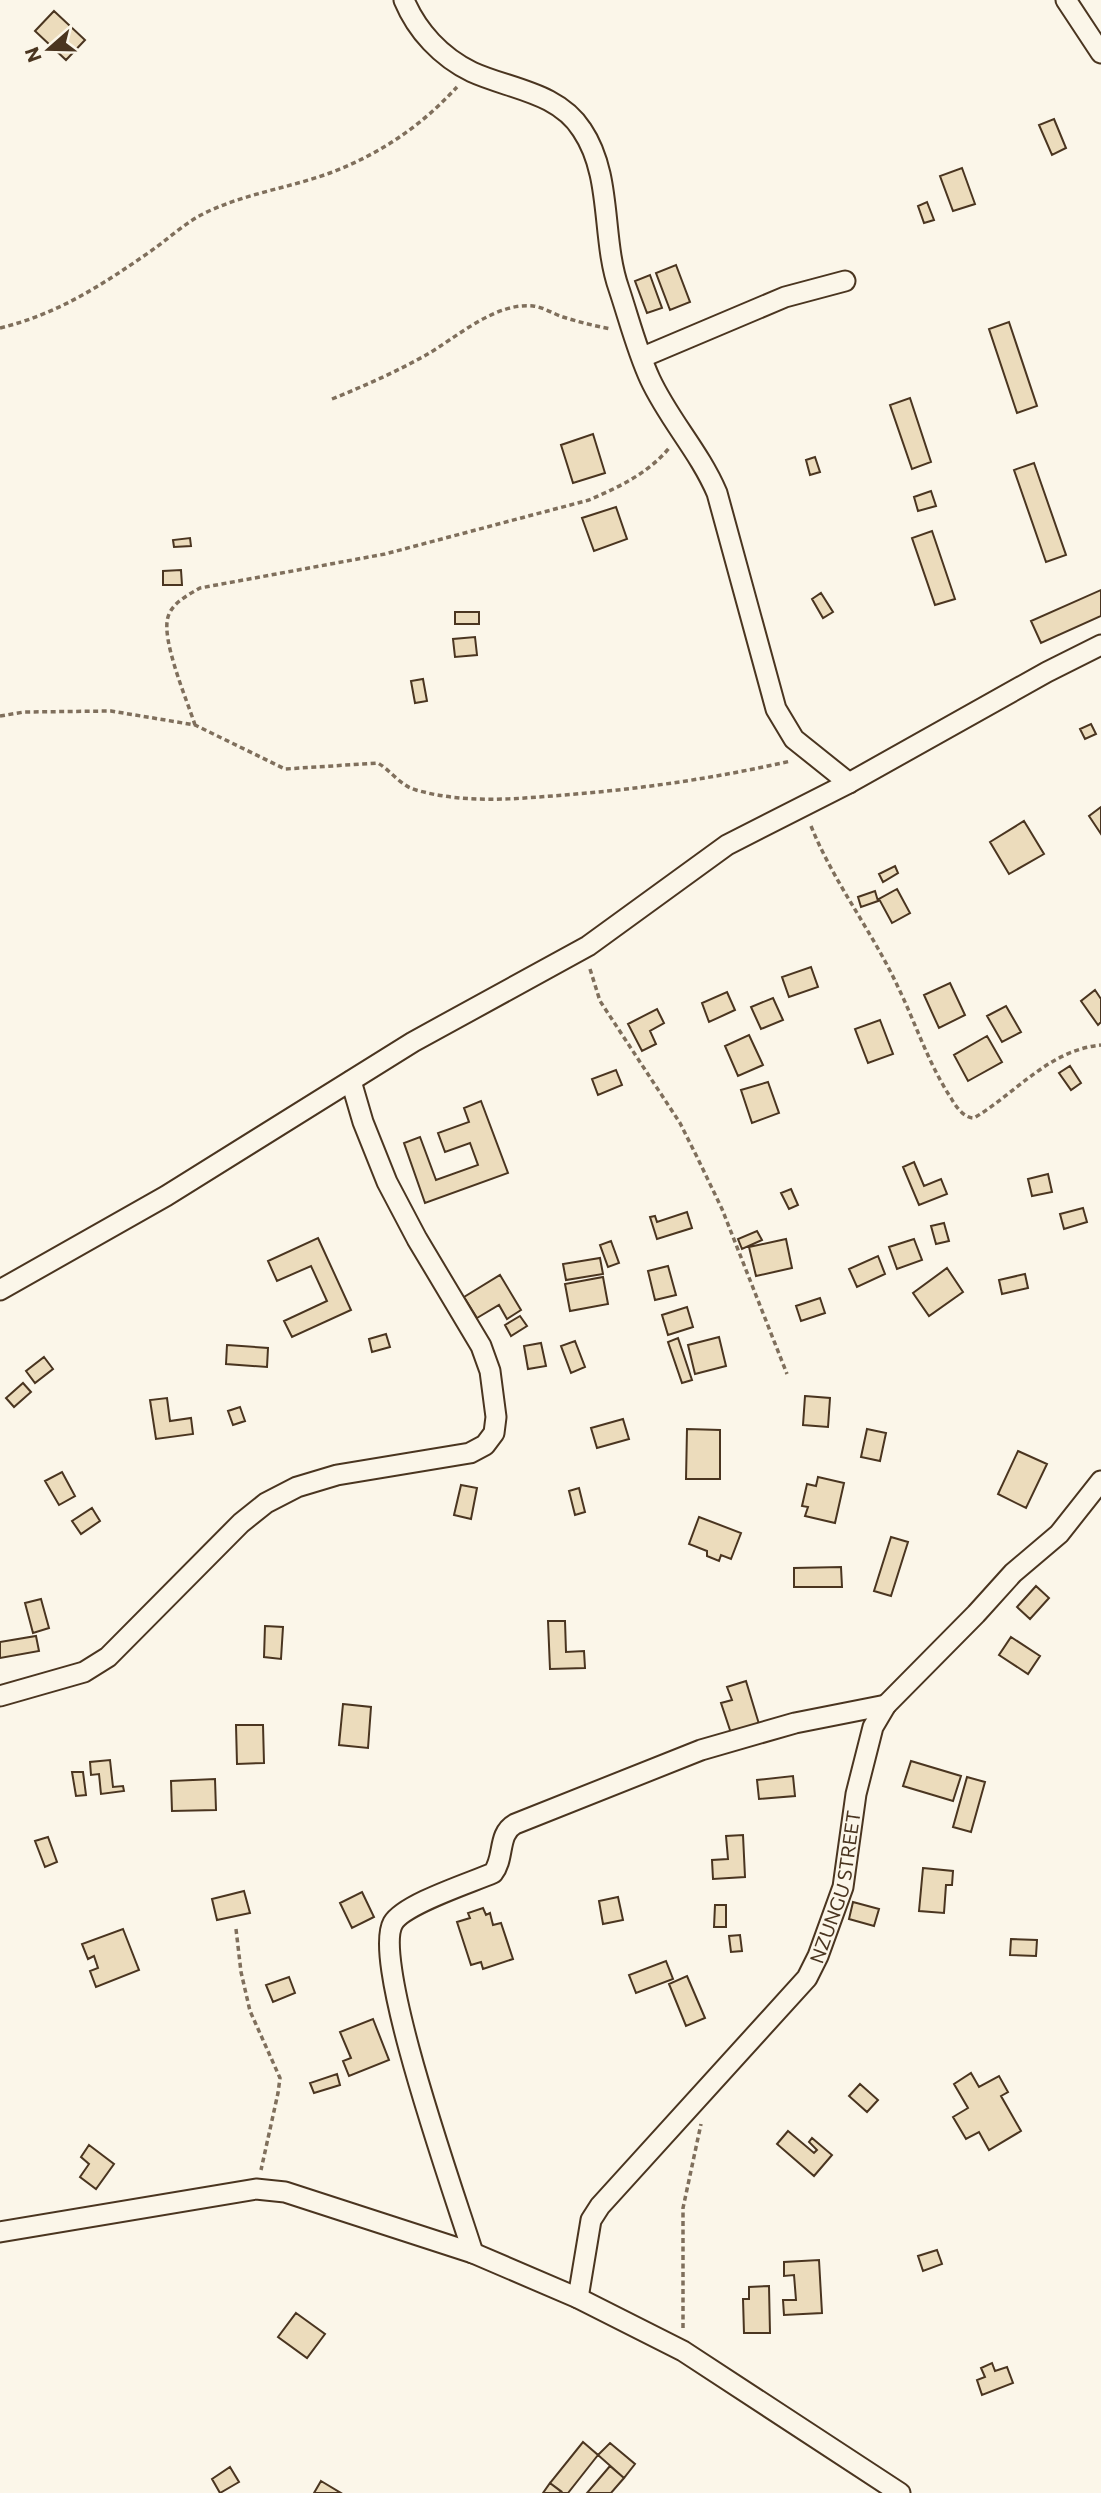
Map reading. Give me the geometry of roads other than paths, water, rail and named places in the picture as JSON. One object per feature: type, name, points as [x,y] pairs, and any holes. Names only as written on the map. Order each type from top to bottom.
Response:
[{"type":"street","points":[[404,0],[418,27],[449,59],[471,72],[551,101],[582,128],[598,168],[613,269],[634,332],[650,379],[670,415],[705,466],[717,493],[776,709],[794,740],[849,783]]},
{"type":"street","points":[[1066,0],[1101,53]]},
{"type":"street","points":[[643,357],[785,297],[845,281]]},
{"type":"street","points":[[0,1290],[166,1196],[413,1042],[588,946],[726,845],[849,783],[1047,672],[1101,645]]},
{"type":"street","points":[[0,1696],[97,1666],[241,1523],[297,1487],[337,1475],[470,1453],[485,1445],[494,1433],[496,1417],[490,1371],[481,1346],[417,1239],[387,1182],[363,1122],[351,1081]]},
{"type":"street","name":"NZUNGU STREET","points":[[578,2298],[591,2220],[600,2206],[807,1978],[818,1956],[843,1886],[856,1794],[873,1727],[886,1705],[1013,1573],[1059,1534],[1101,1481]]},
{"type":"street","points":[[474,2253],[405,2042],[388,1945],[392,1924],[404,1910],[493,1873],[499,1866],[505,1834],[508,1828],[515,1824],[701,1750],[796,1723],[886,1705]]},
{"type":"street","points":[[0,2232],[256,2189],[285,2192],[474,2253],[578,2298],[683,2351],[900,2493]]}]
